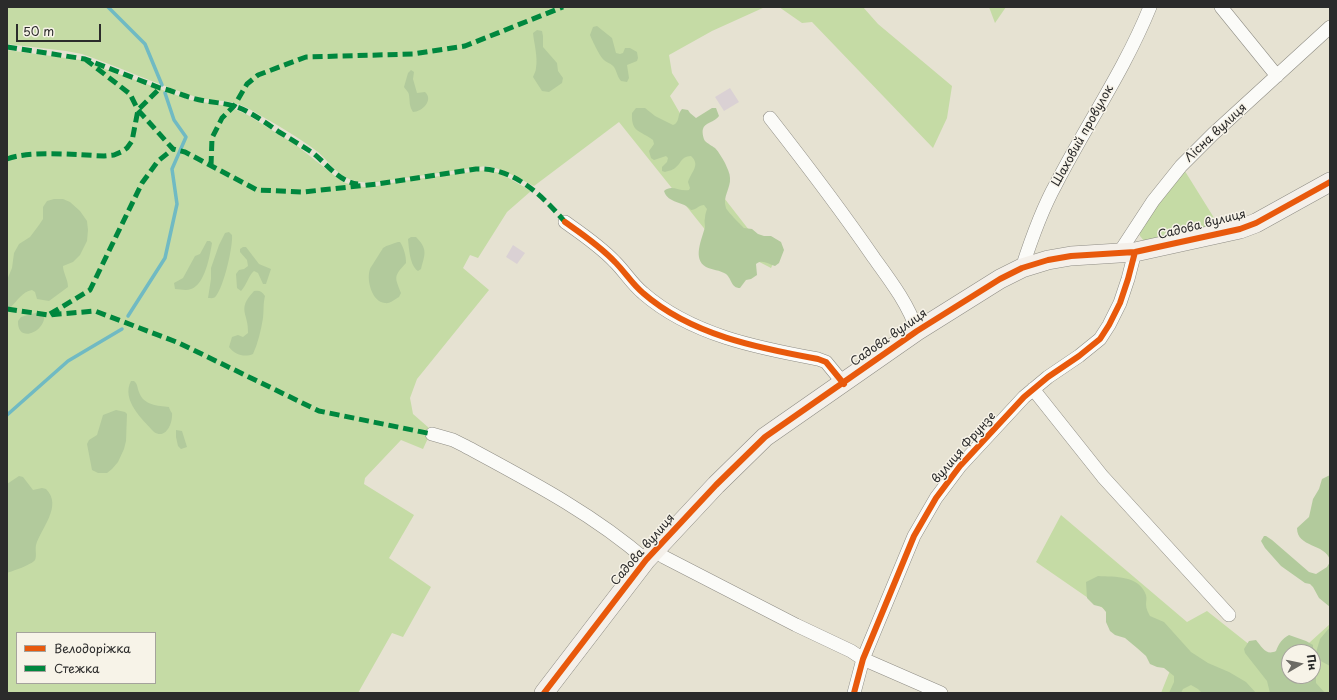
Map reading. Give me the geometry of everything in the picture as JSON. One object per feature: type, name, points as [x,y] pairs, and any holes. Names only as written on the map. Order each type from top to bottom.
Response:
[{"type":"street","name":"Шаховий провулок","points":[[1022,268],[1035,229],[1055,184],[1124,65],[1150,7]]},
{"type":"street","points":[[1221,7],[1277,76]]},
{"type":"street","name":"Лісна вулиця","points":[[1127,252],[1153,200],[1181,166],[1213,134],[1330,27]]},
{"type":"street","points":[[770,118],[846,216],[883,270],[911,315],[917,331]]},
{"type":"street","name":"Садова вулиця","points":[[544,693],[651,555],[716,485],[765,438],[844,384],[917,331],[1000,279],[1022,268],[1048,260],[1071,256],[1127,252],[1240,229],[1256,223],[1330,182]]},
{"type":"street","points":[[565,222],[608,254],[643,294],[673,314],[692,325],[752,345],[826,362],[844,384]]},
{"type":"street","name":"вулиця Фрунзе","points":[[854,693],[863,659],[914,536],[936,498],[960,466],[1024,397],[1048,377],[1079,356],[1100,339],[1120,303],[1128,279],[1127,252]]},
{"type":"street","points":[[1034,389],[1103,477],[1229,614]]},
{"type":"street","name":"Садова вулиця","points":[[432,434],[453,440],[554,494],[651,555],[664,557],[851,651],[863,659],[941,693]]},
{"type":"green space","points":[[7,7],[765,7],[712,31],[669,55],[672,73],[679,84],[670,96],[723,188],[721,194],[756,239],[775,260],[771,268],[711,237],[619,122],[534,186],[505,171],[486,166],[377,182],[358,182],[339,173],[318,152],[303,141],[243,106],[235,103],[190,95],[82,54],[7,44]]},
{"type":"green space","points":[[779,7],[863,7],[878,24],[952,86],[947,118],[933,148],[812,22],[802,23]]},
{"type":"green space","points":[[989,7],[1006,7],[995,23]]},
{"type":"green space","points":[[597,26],[612,38],[616,53],[623,53],[625,48],[630,48],[637,52],[637,61],[627,65],[629,78],[627,82],[621,81],[614,67],[602,58],[596,48],[590,35],[593,27]]},
{"type":"green space","points":[[537,30],[542,31],[543,47],[557,63],[558,71],[563,78],[562,83],[549,92],[542,91],[533,77],[537,59],[533,33]]},
{"type":"green space","points":[[7,50],[81,60],[190,100],[227,106],[246,114],[296,145],[343,182],[352,185],[364,187],[377,186],[402,181],[486,170],[500,173],[531,191],[507,212],[478,258],[470,255],[463,268],[489,290],[417,379],[410,398],[413,414],[429,428],[429,436],[423,449],[401,440],[365,478],[364,484],[414,515],[389,558],[431,587],[403,637],[392,633],[358,693],[7,693]]},
{"type":"green space","points":[[411,70],[414,72],[413,79],[417,93],[425,92],[428,98],[428,102],[423,108],[413,112],[410,106],[409,94],[404,87],[408,73]]},
{"type":"green space","points":[[636,108],[645,108],[655,116],[673,125],[677,122],[679,113],[682,109],[688,110],[696,118],[712,108],[716,108],[719,116],[715,120],[705,125],[703,133],[705,141],[718,151],[729,172],[730,182],[725,200],[726,208],[744,228],[752,229],[758,234],[764,236],[771,236],[781,242],[784,250],[779,263],[775,266],[763,262],[756,264],[757,275],[746,280],[740,288],[737,288],[733,285],[726,274],[706,267],[702,263],[699,248],[705,227],[705,215],[707,209],[704,205],[691,210],[669,198],[664,191],[670,188],[689,190],[690,188],[688,182],[695,166],[694,159],[691,156],[687,157],[683,159],[674,169],[665,172],[662,171],[662,167],[667,162],[668,158],[666,156],[654,160],[651,158],[649,151],[654,144],[653,140],[637,130],[633,124],[632,113]]},
{"type":"green space","points":[[1183,168],[1221,229],[1145,242],[1140,236],[1139,231]]},
{"type":"green space","points":[[63,199],[70,202],[80,211],[87,221],[87,241],[80,255],[73,262],[63,266],[68,287],[49,301],[37,299],[35,292],[32,290],[20,297],[11,307],[7,307],[7,280],[12,268],[14,253],[19,244],[30,237],[43,219],[43,207],[47,201]]},
{"type":"green space","points":[[229,232],[232,235],[232,241],[225,275],[216,296],[213,298],[208,298],[211,268],[225,233]]},
{"type":"green space","points":[[411,237],[416,237],[424,248],[424,259],[421,269],[418,271],[415,269],[410,257],[408,239]]},
{"type":"green space","points":[[207,241],[212,243],[206,269],[200,282],[189,290],[175,289],[174,283],[183,278],[195,256],[200,254]]},
{"type":"green space","points":[[400,242],[403,247],[406,260],[406,263],[396,277],[401,293],[399,297],[391,302],[380,302],[373,295],[371,290],[369,279],[370,269],[383,248]]},
{"type":"green space","points":[[246,247],[259,264],[271,269],[266,284],[263,284],[258,273],[254,271],[241,291],[237,288],[236,274],[239,270],[248,266],[247,260],[240,252],[240,249]]},
{"type":"green space","points":[[254,291],[260,291],[265,296],[263,318],[253,354],[246,356],[236,353],[229,347],[232,337],[238,335],[243,337],[248,333],[244,307]]},
{"type":"green space","points":[[39,312],[44,313],[44,319],[37,330],[27,334],[22,332],[19,328],[18,321],[21,317]]},
{"type":"green space","points":[[131,381],[135,382],[138,391],[144,400],[151,404],[169,407],[172,413],[170,426],[162,434],[154,432],[134,409],[129,395]]},
{"type":"green space","points":[[116,410],[127,414],[126,441],[124,449],[118,462],[112,469],[107,473],[98,473],[92,470],[87,444],[89,440],[97,435],[103,415]]},
{"type":"green space","points":[[176,430],[182,431],[187,447],[181,449],[178,446]]},
{"type":"green space","points":[[1330,475],[1330,560],[1323,551],[1301,539],[1297,528],[1309,517],[1313,499],[1319,489],[1322,479]]},
{"type":"green space","points":[[19,476],[23,477],[33,490],[42,488],[46,489],[51,496],[52,510],[36,545],[35,560],[26,566],[7,573],[7,484]]},
{"type":"green space","points":[[1061,515],[1187,622],[1207,611],[1281,670],[1281,684],[1321,684],[1321,644],[1308,644],[1330,624],[1330,693],[1161,693],[1175,658],[1036,562]]},
{"type":"green space","points":[[1264,536],[1272,540],[1309,572],[1316,574],[1327,567],[1330,562],[1330,607],[1319,598],[1310,584],[1305,583],[1281,566],[1265,548],[1261,541]]},
{"type":"green space","points":[[1098,576],[1126,578],[1138,584],[1143,588],[1146,595],[1146,607],[1150,616],[1164,622],[1191,652],[1208,663],[1229,672],[1246,682],[1256,693],[1202,693],[1191,685],[1183,689],[1181,693],[1169,693],[1174,682],[1174,676],[1164,668],[1150,664],[1146,656],[1125,638],[1115,635],[1110,631],[1106,622],[1106,612],[1102,607],[1094,605],[1087,598],[1086,582]]},
{"type":"green space","points":[[1330,627],[1330,666],[1321,661],[1321,644],[1319,644],[1320,639]]},
{"type":"green space","points":[[1289,635],[1311,644],[1281,644],[1281,684],[1317,684],[1325,693],[1270,693],[1267,681],[1245,653],[1244,649],[1249,641],[1256,640],[1267,652],[1273,652],[1276,651],[1284,638]]},
{"type":"building","points":[[730,88],[739,102],[724,111],[715,97]]},
{"type":"building","points":[[513,245],[525,253],[517,264],[506,257]]},
{"type":"waterway","points":[[108,7],[145,44],[162,85]]},
{"type":"waterway","points":[[128,316],[165,258],[177,204],[172,169],[186,137],[174,120],[165,93]]},
{"type":"waterway","points":[[7,415],[68,361],[122,329]]},
{"type":"marked path","points":[[211,166],[212,138],[222,118],[234,106],[247,84],[258,75],[306,57],[413,54],[465,46],[563,7]]},
{"type":"marked path","points":[[7,47],[85,59],[160,88],[188,97],[241,108],[313,153],[345,180],[358,184]]},
{"type":"marked path","points":[[85,59],[130,94],[138,110],[173,149],[185,152],[257,190],[303,192],[377,184],[476,169],[490,170],[502,173],[526,185],[547,202],[565,222]]},
{"type":"marked path","points":[[7,159],[17,156],[41,154],[104,156],[114,155],[121,152],[127,148],[132,141],[138,110],[160,88]]},
{"type":"marked path","points":[[50,314],[90,290],[142,183],[158,161],[173,149]]},
{"type":"marked path","points":[[7,309],[48,315],[95,311],[179,343],[319,411],[432,434]]},
{"type":"cycle path","points":[[544,693],[646,560],[716,485],[765,437],[917,331],[1000,279],[1022,268],[1048,260],[1071,256],[1135,252],[1240,229],[1256,223],[1330,182]]},
{"type":"cycle path","points":[[565,222],[591,240],[619,266],[635,286],[643,293],[682,319],[726,338],[826,362],[844,384]]},
{"type":"cycle path","points":[[854,693],[863,659],[914,536],[936,498],[960,466],[1024,397],[1048,377],[1079,356],[1100,339],[1120,303],[1135,252]]}]
